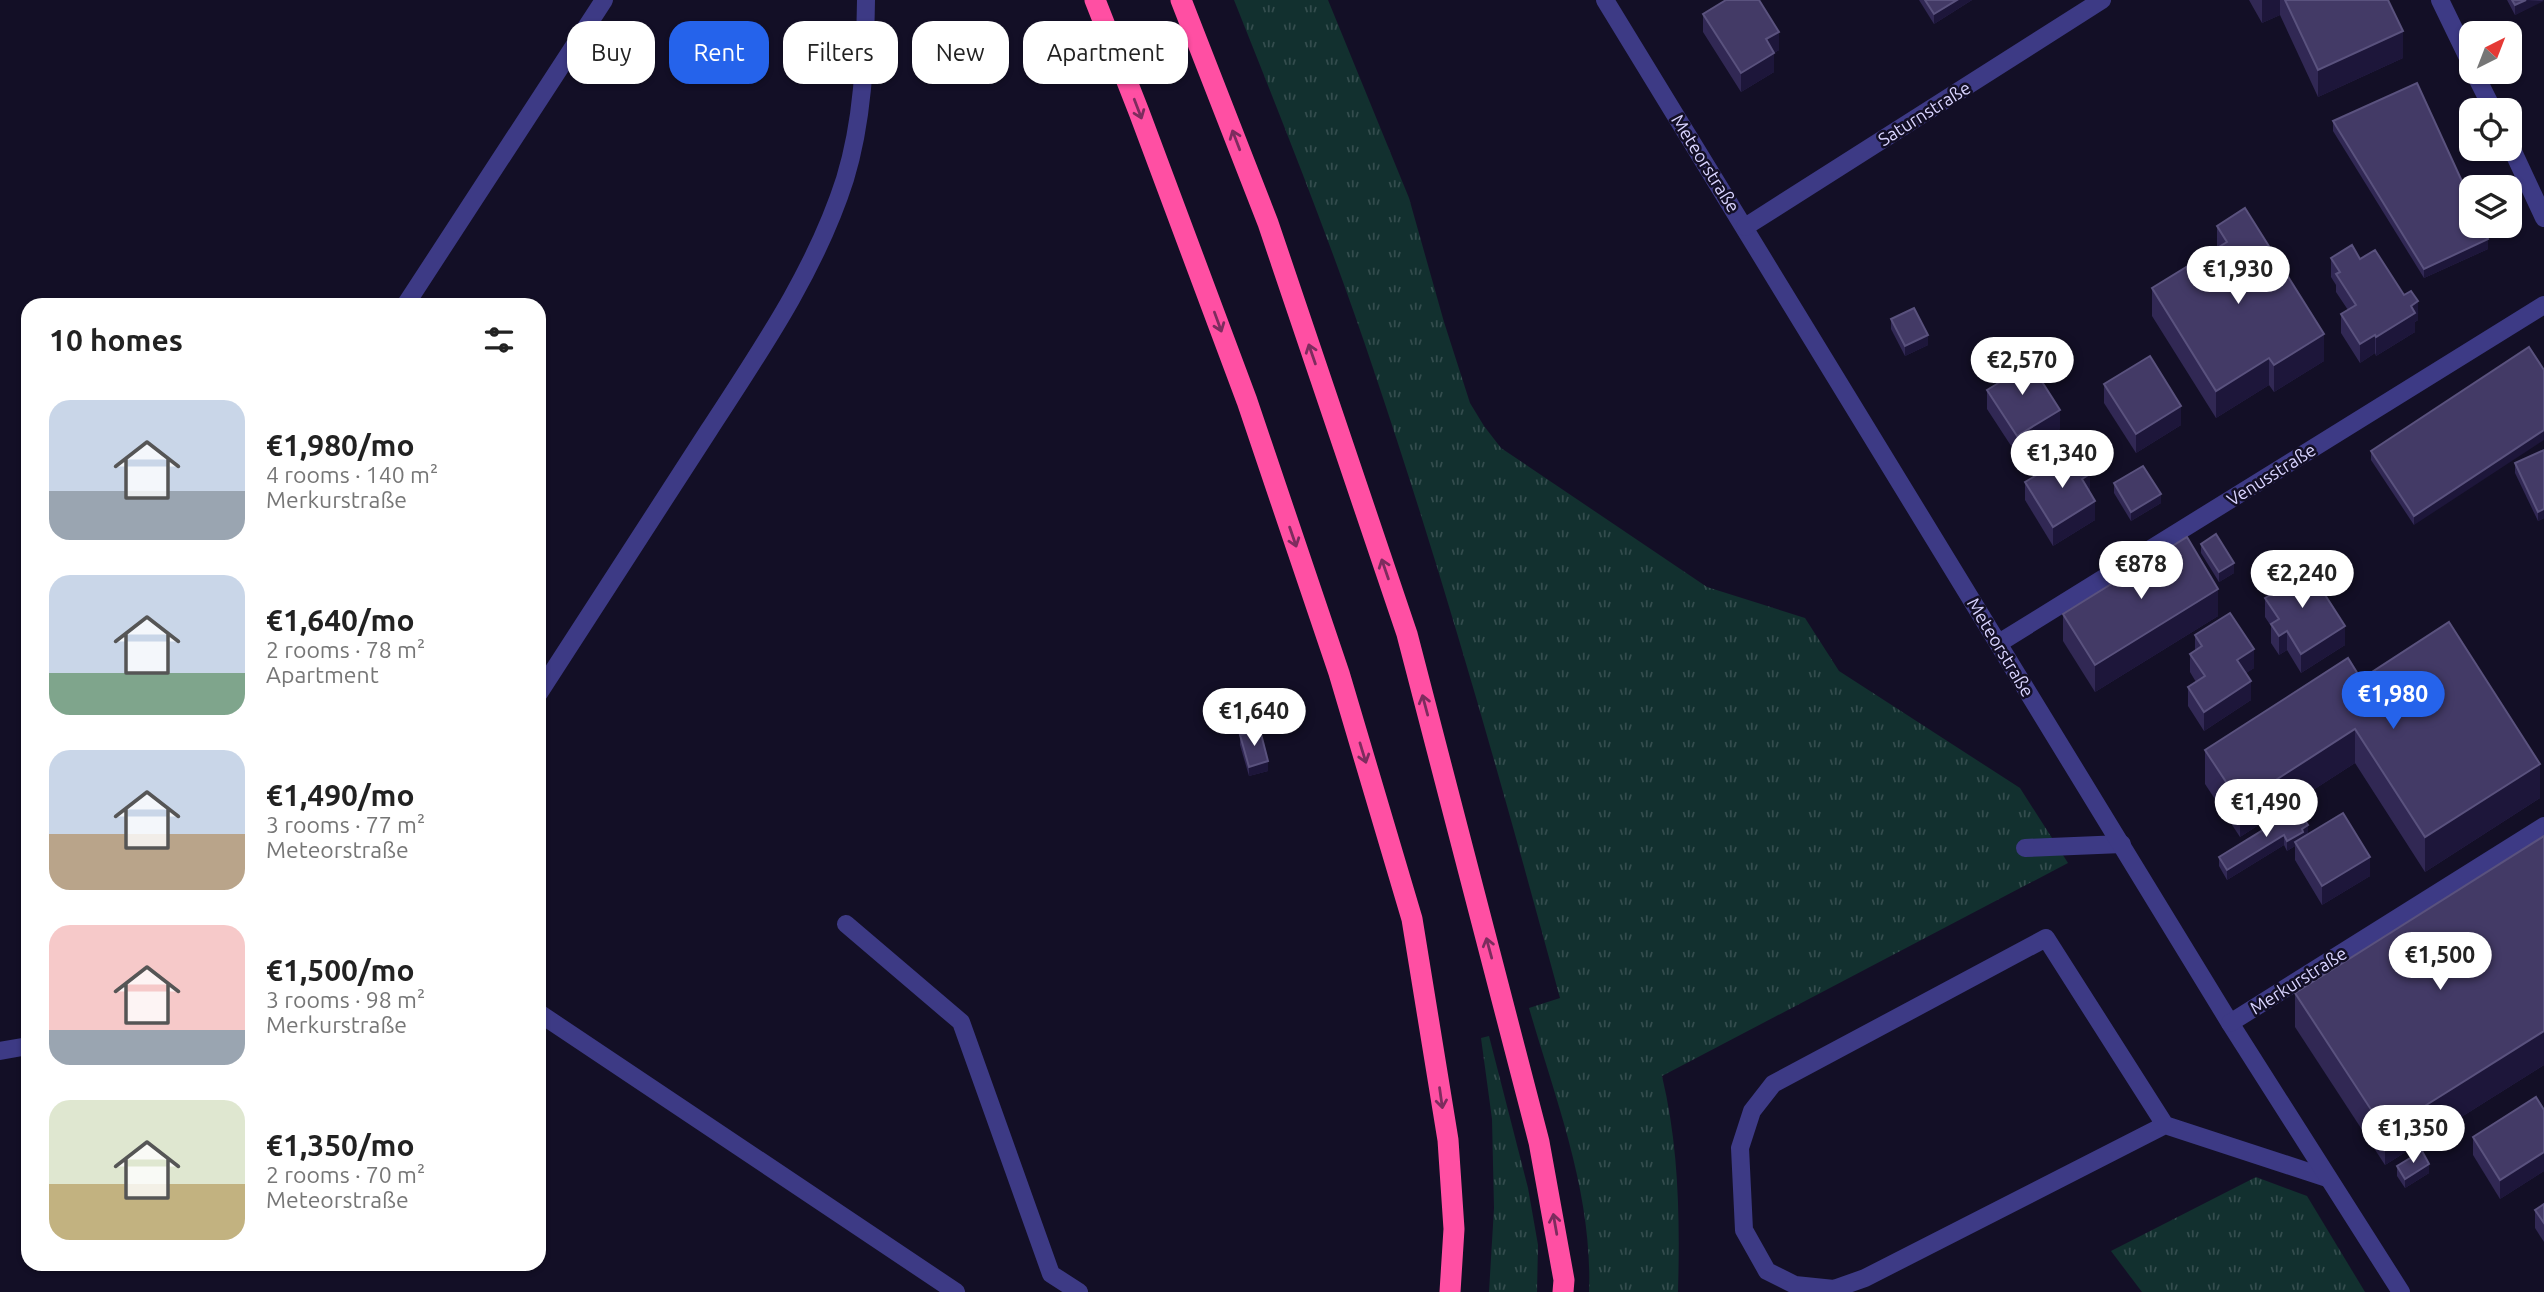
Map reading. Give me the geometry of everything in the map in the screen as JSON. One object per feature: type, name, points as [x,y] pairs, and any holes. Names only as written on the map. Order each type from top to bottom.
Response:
[{"type":"highway","points":[[1095,0],[1247,401],[1339,673],[1412,919],[1448,1140],[1454,1229],[1450,1292]]},
{"type":"highway","points":[[1181,0],[1268,223],[1407,634],[1539,1142],[1555,1221],[1564,1280],[1563,1292]]},
{"type":"street","points":[[410,298],[604,0]]},
{"type":"street","points":[[546,682],[781,318],[816,252],[845,179],[858,126],[865,69],[866,0]]},
{"type":"street","name":"Meteorstraße","points":[[1605,0],[2230,1023],[2401,1292]]},
{"type":"street","name":"Saturnstraße","points":[[1745,227],[2102,0]]},
{"type":"street","points":[[2440,0],[2459,39]]},
{"type":"street","points":[[2517,161],[2544,218]]},
{"type":"street","name":"Venusstraße","points":[[1999,643],[2544,305]]},
{"type":"street","name":"Merkurstraße","points":[[2230,1023],[2544,826]]},
{"type":"street","points":[[2025,848],[2122,844]]},
{"type":"street","points":[[846,924],[961,1023],[1051,1274],[1079,1292]]},
{"type":"street","points":[[2165,1125],[1865,1278],[1834,1289],[1795,1285],[1768,1271],[1744,1230],[1740,1148],[1752,1111],[1773,1084],[2046,938],[2165,1125],[2327,1178]]},
{"type":"street","points":[[546,1018],[956,1292]]},
{"type":"street","points":[[0,1051],[21,1047]]},
{"type":"green space","points":[[1234,0],[1328,0],[1409,198],[1470,403],[1501,448],[1707,587],[1805,618],[1839,671],[2020,788],[2068,863],[1662,1076],[1672,1129],[1677,1183],[1678,1292],[1589,1292],[1589,1255],[1579,1184],[1571,1148],[1529,1008],[1560,998],[1539,919],[1449,605],[1400,449],[1324,231]]},
{"type":"green space","points":[[1489,1036],[1528,1188],[1538,1245],[1537,1292],[1489,1292],[1494,1208],[1492,1119],[1481,1038]]},
{"type":"green space","points":[[2256,1177],[2307,1196],[2365,1292],[2142,1292],[2111,1251]]},
{"type":"building","points":[[1726,0],[1759,0],[1779,32],[1766,39],[1774,53],[1741,73],[1703,14]]},
{"type":"building","points":[[1925,0],[1957,0],[1934,14]]},
{"type":"building","points":[[2285,0],[2388,0],[2403,31],[2318,70]]},
{"type":"building","points":[[2512,0],[2526,0],[2515,5]]},
{"type":"building","points":[[2417,83],[2459,175],[2459,238],[2488,239],[2424,269],[2333,121]]},
{"type":"building","points":[[2245,208],[2324,334],[2274,365],[2269,358],[2216,391],[2152,288],[2227,242],[2217,226]]},
{"type":"building","points":[[2352,245],[2360,259],[2375,250],[2404,295],[2411,291],[2418,301],[2411,306],[2415,313],[2360,344],[2341,314],[2356,305],[2336,274],[2340,272],[2331,258]]},
{"type":"building","points":[[1914,308],[1928,335],[1905,346],[1891,319]]},
{"type":"building","points":[[2529,347],[2544,370],[2544,430],[2414,516],[2371,451]]},
{"type":"building","points":[[2150,356],[2181,406],[2136,434],[2104,384]]},
{"type":"building","points":[[2012,360],[2014,364],[2020,360],[2024,367],[2030,363],[2060,410],[2017,436],[1987,390],[2005,379],[1998,368]]},
{"type":"building","points":[[2544,450],[2544,509],[2538,512],[2515,463]]},
{"type":"building","points":[[2068,456],[2073,464],[2081,458],[2090,474],[2082,479],[2095,501],[2053,527],[2025,482]]},
{"type":"building","points":[[2143,466],[2161,494],[2131,512],[2114,483]]},
{"type":"building","points":[[2216,534],[2234,563],[2219,572],[2201,544]]},
{"type":"building","points":[[2187,537],[2218,589],[2095,665],[2063,614]]},
{"type":"building","points":[[2290,567],[2297,578],[2309,570],[2345,626],[2301,654],[2287,631],[2279,636],[2271,624],[2279,619],[2265,598],[2277,591],[2269,580]]},
{"type":"building","points":[[2230,613],[2254,649],[2237,660],[2251,681],[2204,712],[2188,687],[2205,676],[2190,654],[2202,646],[2195,635]]},
{"type":"building","points":[[2449,622],[2540,764],[2425,837],[2355,729],[2240,803],[2205,750],[2348,658],[2361,679]]},
{"type":"building","points":[[1260,730],[1268,761],[1249,767],[1240,735]]},
{"type":"building","points":[[2297,809],[2308,825],[2302,829],[2303,832],[2287,841],[2284,835],[2227,870],[2219,857]]},
{"type":"building","points":[[2343,813],[2370,857],[2322,886],[2295,842]]},
{"type":"building","points":[[2544,836],[2544,1031],[2385,1131],[2295,993]]},
{"type":"building","points":[[2536,1097],[2544,1110],[2544,1152],[2500,1180],[2473,1137]]},
{"type":"building","points":[[2422,1151],[2429,1164],[2405,1179],[2397,1166]]},
{"type":"building","points":[[2544,1204],[2544,1223],[2535,1210]]}]
